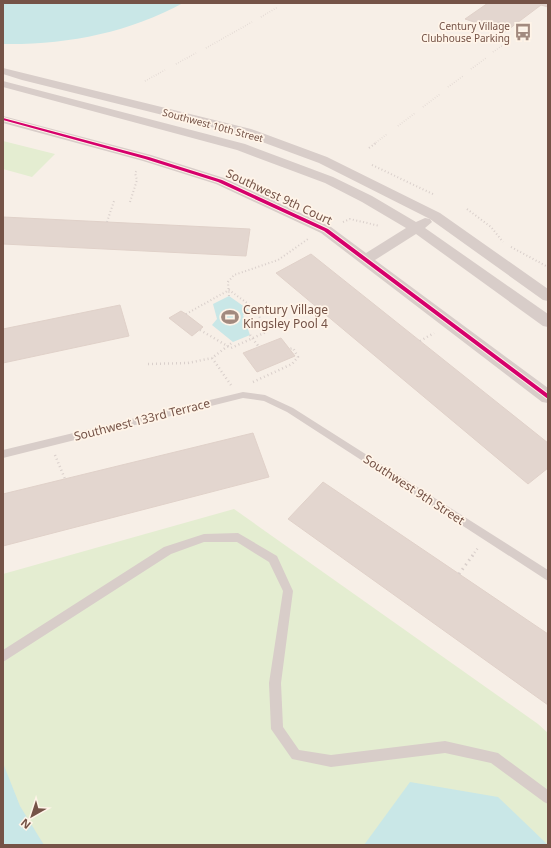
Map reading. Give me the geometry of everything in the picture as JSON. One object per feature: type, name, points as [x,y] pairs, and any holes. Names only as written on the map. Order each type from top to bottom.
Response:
[{"type":"street","name":"Southwest 10th Street","points":[[4,72],[247,132],[342,169],[435,216],[548,296]]},
{"type":"street","name":"Southwest 10th Street","points":[[3,84],[241,148],[286,163],[367,199],[416,228],[548,322]]},
{"type":"street","name":"Southwest 9th Court","points":[[3,119],[147,158],[220,181],[326,230],[367,259],[548,397]]},
{"type":"street","points":[[367,259],[435,216]]},
{"type":"lane","name":"Southwest 133rd Terrace","points":[[3,454],[54,442],[242,391],[280,404]]},
{"type":"lane","name":"Southwest 9th Street","points":[[280,404],[548,576]]},
{"type":"lane","points":[[3,656],[168,550],[204,538],[238,537],[273,559],[288,591],[275,683],[277,729],[296,755],[331,761],[445,747],[494,757],[548,798]]},
{"type":"path","points":[[261,17],[278,7]]},
{"type":"path","points":[[206,48],[252,22]]},
{"type":"path","points":[[494,52],[503,45]]},
{"type":"path","points":[[176,64],[196,53]]},
{"type":"path","points":[[471,69],[486,58]]},
{"type":"path","points":[[145,81],[165,70]]},
{"type":"path","points":[[448,87],[463,76]]},
{"type":"path","points":[[423,107],[440,94]]},
{"type":"path","points":[[398,126],[415,113]]},
{"type":"path","points":[[369,148],[387,134]]},
{"type":"path","points":[[130,202],[137,180],[135,173],[147,158]]},
{"type":"path","points":[[107,222],[114,201]]},
{"type":"path","points":[[467,209],[491,226],[504,243]]},
{"type":"path","points":[[341,223],[350,219],[378,226],[385,225]]},
{"type":"path","points":[[229,296],[228,282],[234,275],[278,260],[314,236]]},
{"type":"path","points":[[510,247],[548,267]]},
{"type":"path","points":[[186,314],[229,290]]},
{"type":"path","points":[[200,330],[231,348],[264,333],[258,311],[229,290]]},
{"type":"path","points":[[250,335],[259,347]]},
{"type":"path","points":[[148,364],[188,363],[212,358],[233,342]]},
{"type":"path","points":[[212,358],[233,387],[242,391],[292,364],[298,356],[293,348],[289,349]]},
{"type":"path","points":[[54,442],[53,451],[65,479]]},
{"type":"path","points":[[459,574],[486,537]]},
{"type":"green space","points":[[3,141],[55,154],[32,177],[3,169]]},
{"type":"green space","points":[[234,509],[538,724],[548,733],[548,845],[3,845],[3,574]]},
{"type":"water","points":[[3,3],[183,3],[141,22],[96,35],[50,42],[3,44]]},
{"type":"water","name":"Century Village Kingsley Pool 4","points":[[229,296],[249,310],[243,315],[250,335],[233,342],[212,325],[217,319],[213,304]]},
{"type":"water","points":[[3,763],[20,806],[44,845],[3,845]]},
{"type":"water","points":[[410,782],[498,797],[548,845],[364,845]]},
{"type":"building","points":[[488,3],[548,3],[548,7],[541,5],[505,32],[465,19]]},
{"type":"building","points":[[3,217],[250,229],[246,256],[3,244]]},
{"type":"building","points":[[311,254],[548,443],[548,468],[528,484],[276,273]]},
{"type":"building","points":[[120,305],[129,336],[3,363],[3,329]]},
{"type":"building","points":[[181,311],[203,327],[192,336],[169,318]]},
{"type":"building","points":[[281,338],[295,356],[257,372],[243,353]]},
{"type":"building","points":[[253,433],[269,477],[3,546],[3,494]]},
{"type":"building","points":[[323,482],[548,634],[548,705],[288,519]]},
{"type":"cycle path","points":[[3,119],[147,158],[220,181],[326,230],[548,397]]},
{"type":"place","name":"Century Village Clubhouse Parking","points":[[523,32]]},
{"type":"place","name":"Century Village Kingsley Pool 4","points":[[230,317]]}]
